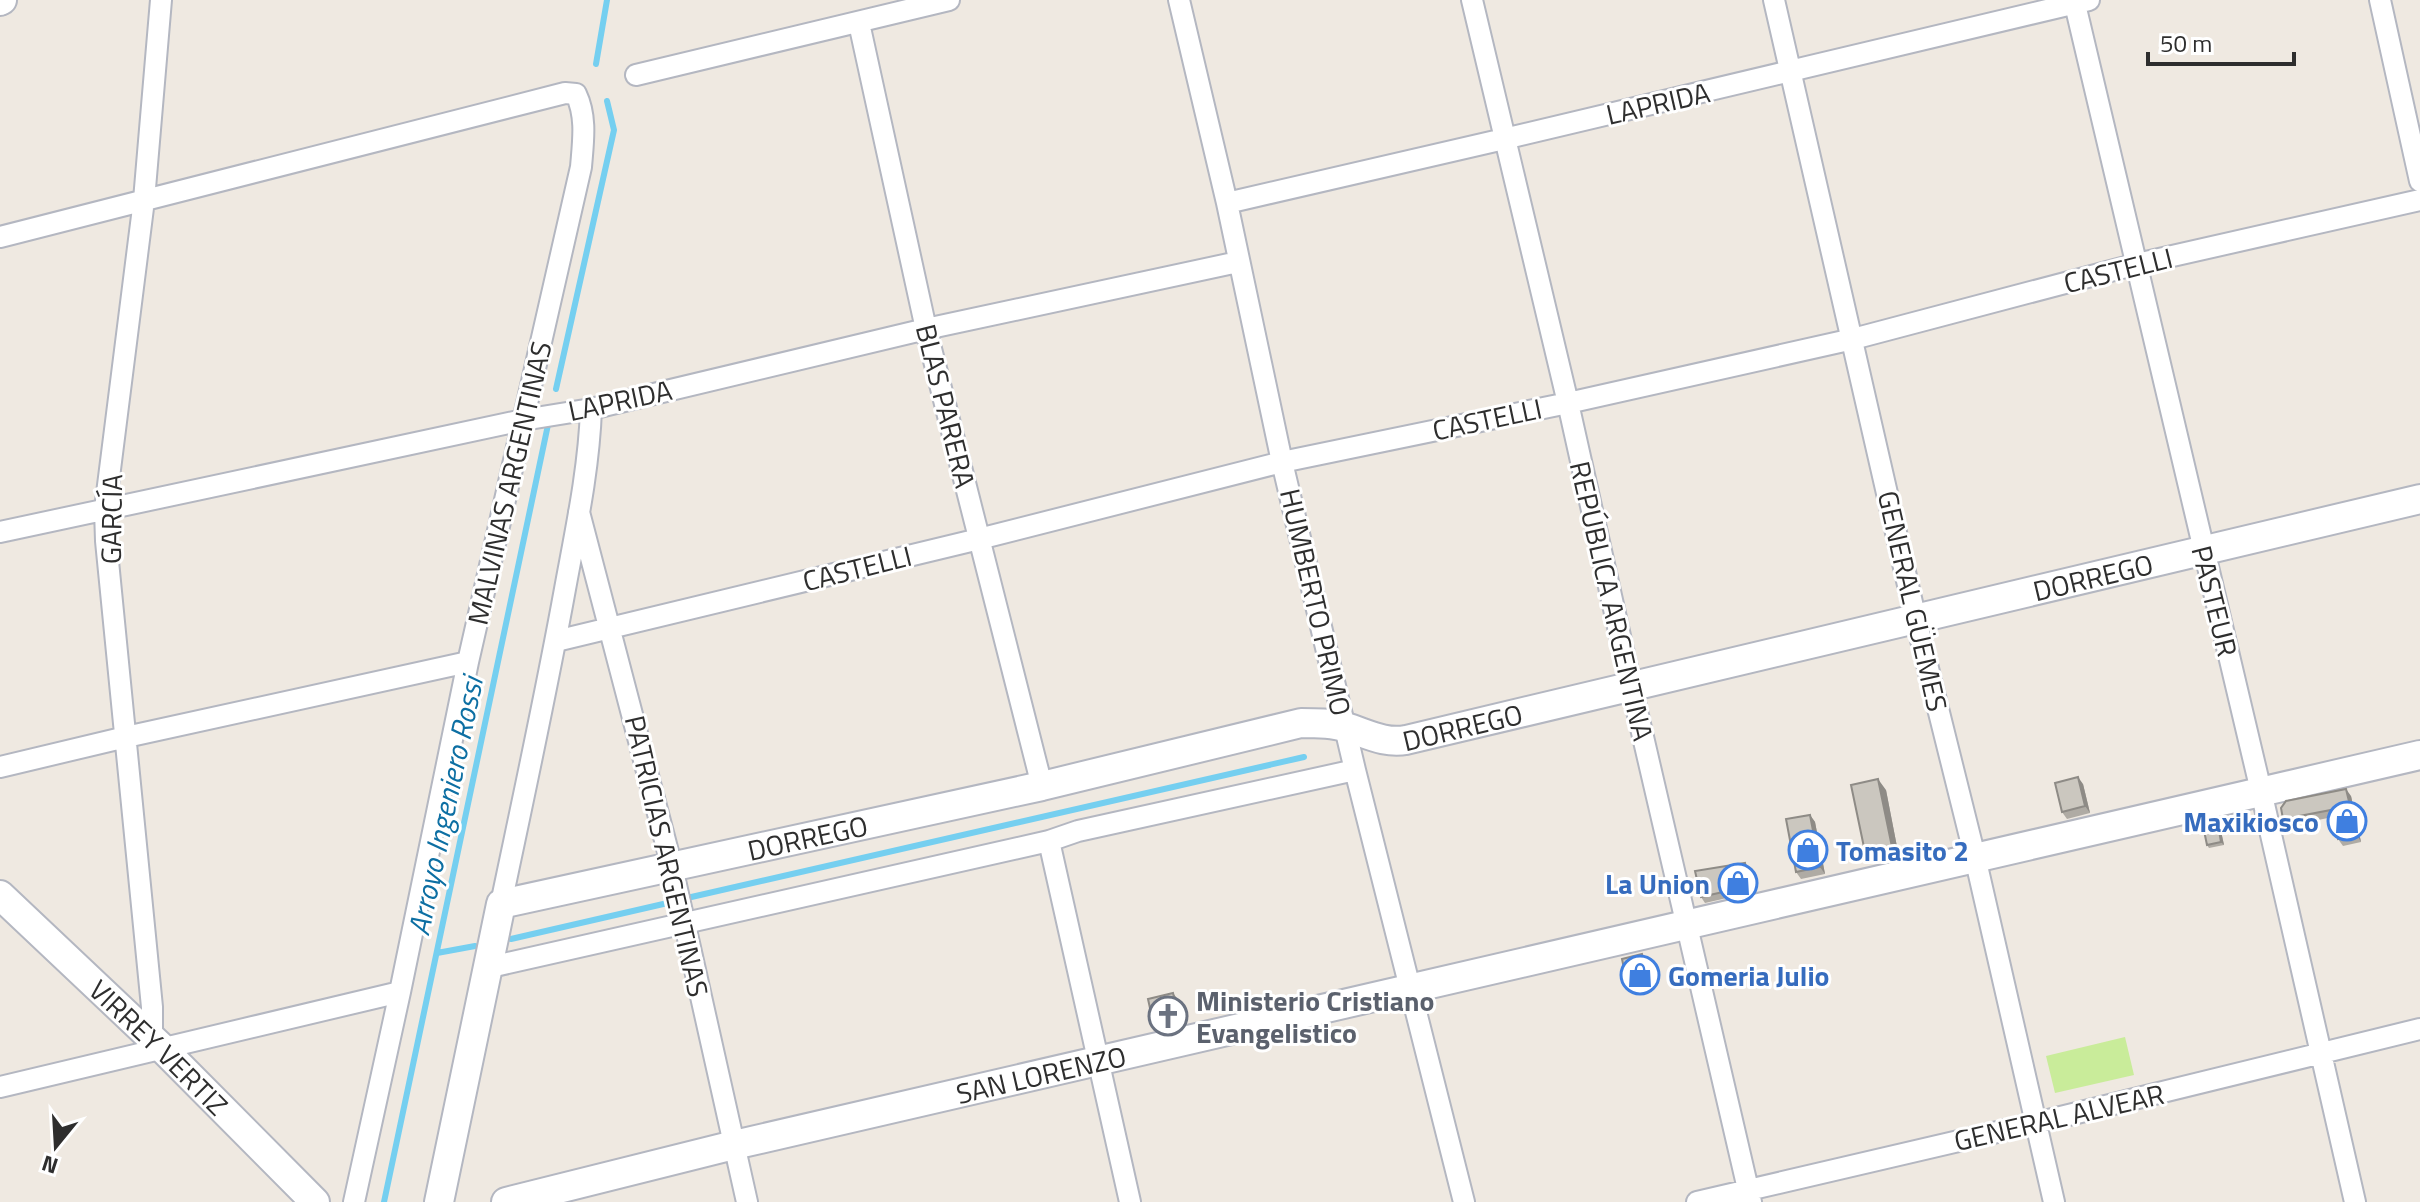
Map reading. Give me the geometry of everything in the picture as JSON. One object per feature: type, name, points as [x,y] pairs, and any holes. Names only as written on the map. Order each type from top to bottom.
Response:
[{"type":"street","name":"GARCÍA","points":[[157,1044],[105,509],[144,200],[161,0]]},
{"type":"street","points":[[636,75],[949,0]]},
{"type":"street","name":"HUMBERTO PRIMO","points":[[1179,0],[1227,203],[1282,462],[1355,770],[1464,1202]]},
{"type":"street","name":"REPÚBLICA ARGENTINA","points":[[1472,0],[1568,403],[1749,1196]]},
{"type":"street","name":"GENERAL GÜEMES","points":[[1774,0],[2054,1202]]},
{"type":"street","points":[[2380,0],[2419,169]]},
{"type":"street","name":"LAPRIDA","points":[[1227,203],[2079,1]]},
{"type":"street","name":"PASTEUR","points":[[2079,1],[2355,1202]]},
{"type":"street","name":"BLAS PARERA","points":[[859,23],[926,329],[1042,786]]},
{"type":"street","name":"MALVINAS ARGENTINAS","points":[[144,200],[565,93],[576,94],[582,105],[584,132],[581,167],[533,418],[468,662],[354,1202]]},
{"type":"street","points":[[0,237],[144,200]]},
{"type":"street","name":"CASTELLI","points":[[556,641],[1282,462],[1568,403],[1853,339],[2137,264],[2420,200]]},
{"type":"street","name":"LAPRIDA","points":[[0,532],[533,418],[583,410],[926,329],[1238,262]]},
{"type":"street","points":[[439,1202],[556,641],[590,435],[583,410]]},
{"type":"street","name":"DORREGO","points":[[501,904],[1042,786],[1301,723],[1345,727],[1395,742],[2420,499]]},
{"type":"street","name":"PATRICIAS ARGENTINAS","points":[[579,512],[672,867],[747,1202]]},
{"type":"street","points":[[0,767],[468,662]]},
{"type":"street","name":"SAN LORENZO","points":[[506,1202],[734,1145],[2420,755]]},
{"type":"street","name":"DORREGO","points":[[486,968],[1355,770]]},
{"type":"street","points":[[1049,841],[1130,1202]]},
{"type":"street","name":"VIRREY VERTIZ","points":[[0,895],[157,1044],[315,1202]]},
{"type":"street","points":[[0,1087],[157,1044],[400,992]]},
{"type":"street","name":"GENERAL ALVEAR","points":[[1697,1202],[1749,1196],[2420,1029]]},
{"type":"green space","points":[[2125,1037],[2134,1075],[2055,1093],[2046,1056]]},
{"type":"building","points":[[2078,777],[2085,806],[2062,812],[2055,783]]},
{"type":"building","points":[[1878,779],[1892,847],[1865,852],[1851,785]]},
{"type":"building","points":[[2346,789],[2357,835],[2338,839],[2331,810],[2283,819],[2281,808],[2286,801]]},
{"type":"building","name":"Tomasito 2","points":[[1810,815],[1820,867],[1796,872],[1786,819]]},
{"type":"building","points":[[2217,819],[2221,842],[2207,845],[2202,821]]},
{"type":"building","points":[[1745,863],[1749,886],[1701,897],[1695,871]]},
{"type":"building","points":[[1642,954],[1648,978],[1627,983],[1622,959]]},
{"type":"building","points":[[1173,993],[1178,1017],[1153,1022],[1148,999]]},
{"type":"waterway","points":[[596,64],[607,0]]},
{"type":"waterway","points":[[556,389],[614,130],[607,101]]},
{"type":"waterway","name":"Arroyo Ingeniero Rossi","points":[[384,1202],[549,420]]},
{"type":"waterway","points":[[687,898],[1304,757]]},
{"type":"waterway","points":[[511,939],[672,902]]},
{"type":"waterway","points":[[437,953],[475,946]]},
{"type":"place","name":"Maxikiosco","points":[[2347,821]]},
{"type":"place","name":"Tomasito 2","points":[[1808,850]]},
{"type":"place","name":"La Union","points":[[1738,883]]},
{"type":"place","name":"Gomeria Julio","points":[[1640,975]]},
{"type":"place","name":"Ministerio Cristiano Evangelistico","points":[[1168,1016]]}]
